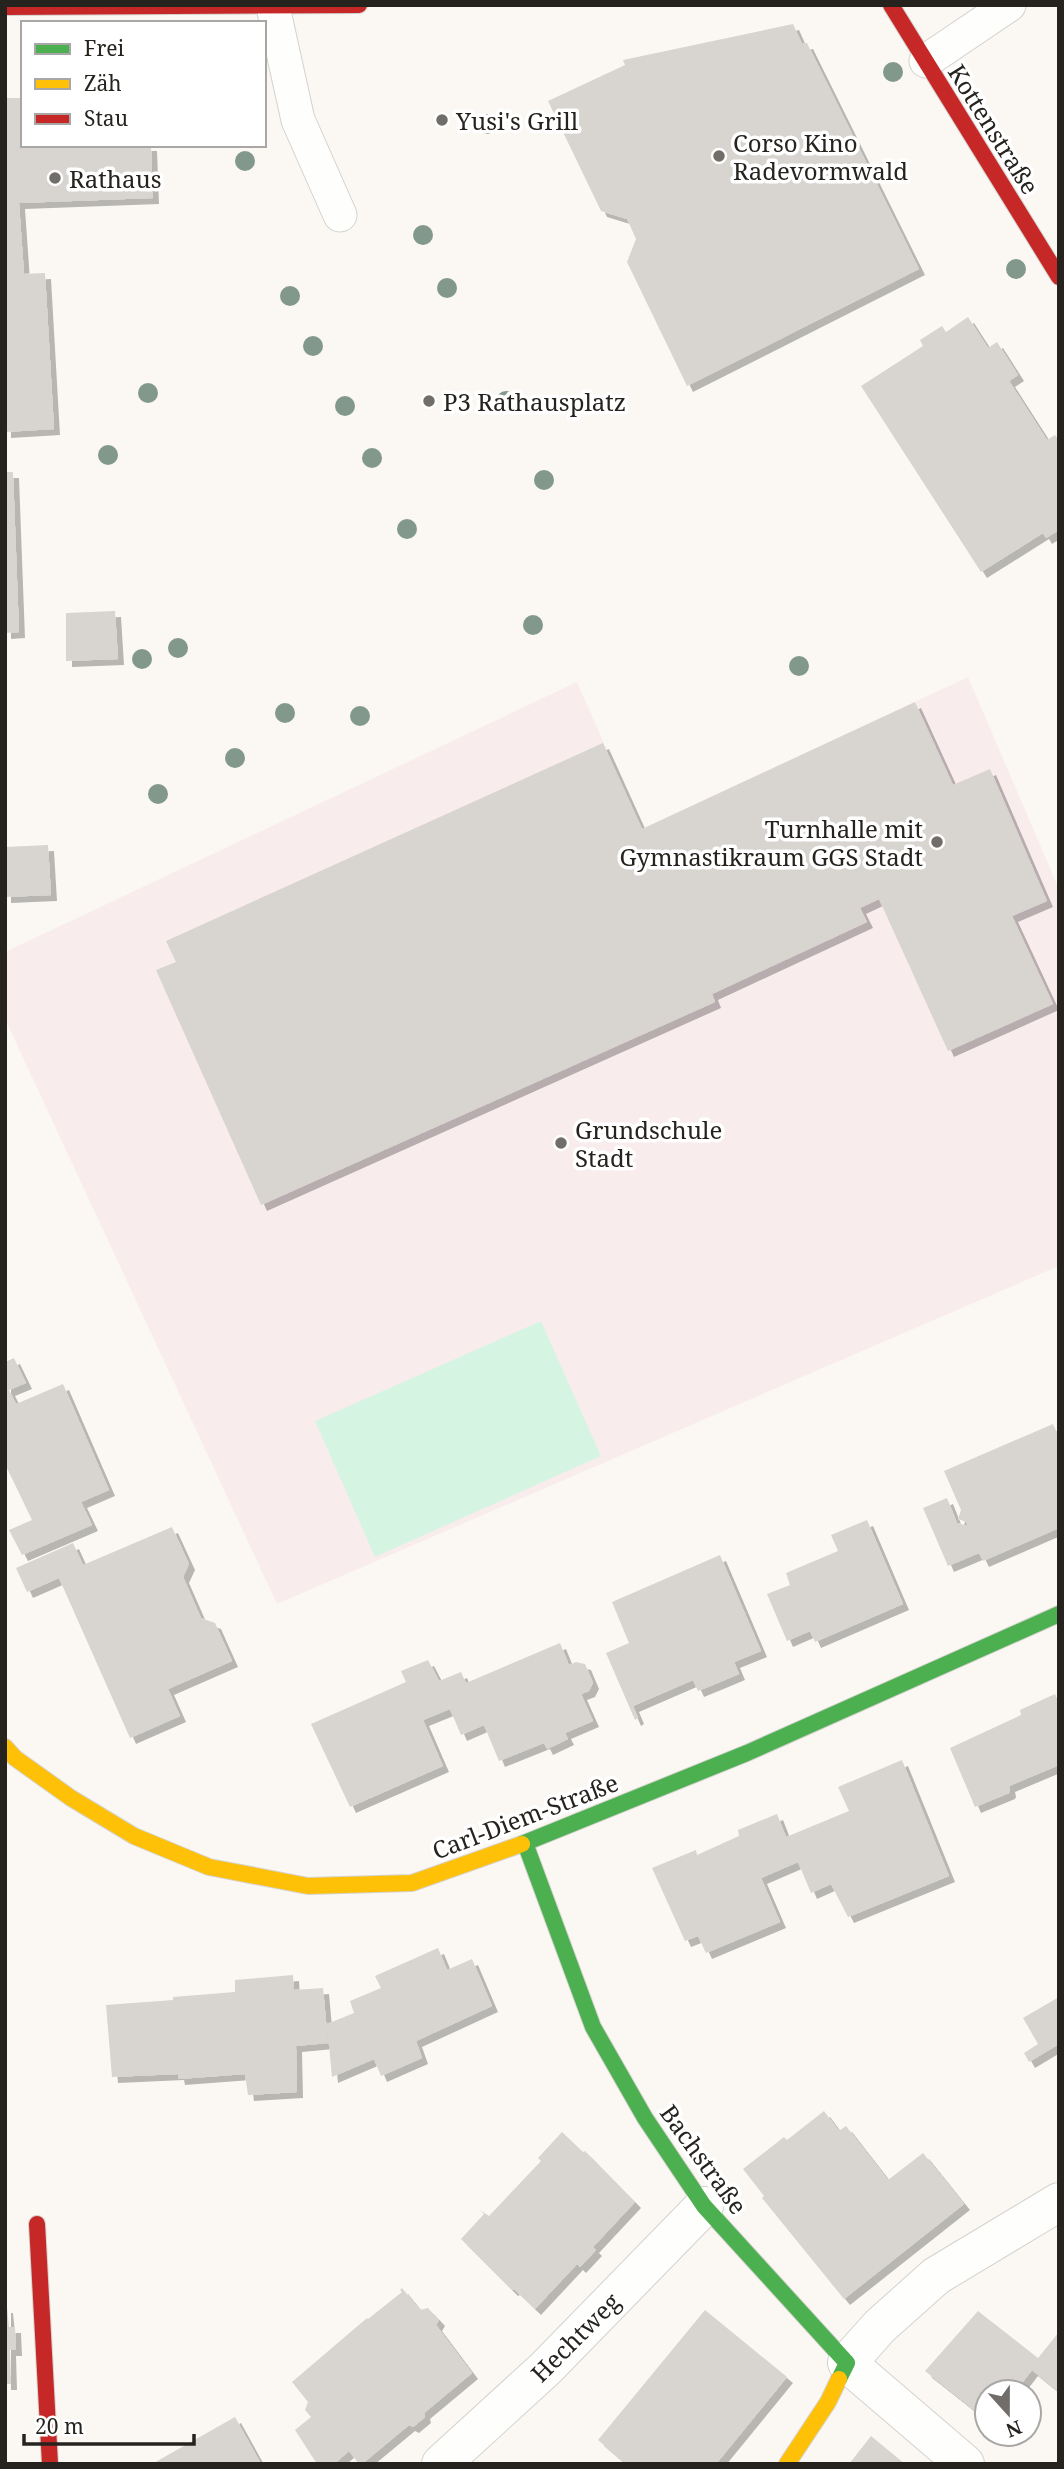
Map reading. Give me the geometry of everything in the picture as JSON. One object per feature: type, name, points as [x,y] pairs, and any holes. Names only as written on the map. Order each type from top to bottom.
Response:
[{"type":"street","points":[[5,7],[359,5]]},
{"type":"street","name":"Kottenstraße","points":[[891,5],[1059,276]]},
{"type":"street","name":"Carl-Diem-Straße","points":[[5,1747],[15,1758],[71,1798],[134,1836],[209,1867],[308,1885],[412,1883],[525,1843],[747,1753],[1059,1614]]},
{"type":"street","name":"Bachstraße","points":[[525,1843],[593,2026],[645,2118],[704,2206],[848,2363]]},
{"type":"street","points":[[787,2464],[828,2402],[848,2363],[880,2326],[936,2276],[1059,2202]]},
{"type":"street","name":"Hechtweg","points":[[441,2464],[546,2368],[704,2206]]},
{"type":"street","points":[[37,2224],[50,2464]]},
{"type":"street","points":[[848,2363],[965,2464]]},
{"type":"lane","points":[[926,61],[1009,5]]},
{"type":"lane","points":[[273,7],[298,120],[340,215]]},
{"type":"shaded area","name":"Grundschule Stadt","points":[[968,677],[1059,889],[1059,1266],[277,1604],[5,1019],[5,952],[577,682],[642,829]]},
{"type":"green space","points":[[541,1321],[601,1456],[375,1557],[315,1421]]},
{"type":"building","name":"Corso Kino Radevormwald","points":[[793,24],[802,44],[807,43],[919,269],[687,386],[627,262],[636,239],[627,219],[601,211],[548,101],[625,65],[623,60]]},
{"type":"building","points":[[5,98],[21,98],[21,147],[151,147],[153,198],[19,203],[24,274],[45,273],[54,429],[5,432]]},
{"type":"building","points":[[968,317],[988,348],[997,342],[1018,375],[1009,381],[1047,440],[1055,435],[1059,440],[1059,530],[1046,538],[1043,533],[981,572],[861,386],[923,346],[920,340],[942,326],[946,332]]},
{"type":"building","points":[[5,472],[13,472],[19,632],[5,633]]},
{"type":"building","points":[[115,611],[118,659],[66,661],[66,613]]},
{"type":"building","points":[[915,702],[953,785],[990,769],[1047,901],[1012,916],[1053,1004],[948,1051],[879,899],[860,908],[867,922],[712,994],[715,1002],[261,1205],[156,970],[176,962],[166,941],[603,743],[642,829]]},
{"type":"building","points":[[48,845],[51,895],[5,897],[5,847]]},
{"type":"building","points":[[14,1358],[26,1383],[9,1390],[16,1404],[63,1384],[109,1490],[81,1502],[92,1525],[22,1555],[9,1530],[32,1520],[5,1464],[5,1362]]},
{"type":"building","points":[[1053,1424],[1059,1437],[1059,1528],[983,1561],[979,1553],[948,1566],[923,1508],[947,1498],[957,1523],[968,1526],[966,1522],[958,1519],[961,1510],[944,1471]]},
{"type":"building","points":[[867,1520],[903,1604],[815,1642],[810,1631],[787,1641],[767,1594],[790,1585],[786,1573],[838,1551],[831,1535]]},
{"type":"building","points":[[172,1527],[189,1564],[183,1577],[201,1618],[215,1623],[232,1661],[168,1689],[180,1716],[130,1738],[59,1578],[27,1592],[16,1568],[73,1543],[83,1565]]},
{"type":"building","points":[[720,1555],[761,1651],[734,1662],[739,1674],[698,1691],[693,1680],[633,1706],[638,1718],[635,1720],[606,1653],[629,1643],[612,1602]]},
{"type":"building","points":[[560,1643],[569,1665],[576,1662],[585,1664],[593,1683],[589,1691],[581,1694],[593,1721],[565,1733],[568,1739],[547,1749],[544,1743],[499,1761],[484,1725],[461,1735],[450,1709],[423,1720],[443,1766],[350,1807],[311,1724],[406,1682],[401,1671],[428,1660],[439,1681],[461,1672],[466,1683]]},
{"type":"building","points":[[1055,1694],[1059,1703],[1059,1765],[1009,1786],[1009,1793],[975,1807],[950,1748],[1021,1715],[1020,1710]]},
{"type":"building","points":[[902,1760],[949,1876],[848,1917],[831,1884],[811,1893],[798,1862],[761,1878],[780,1922],[706,1953],[698,1936],[685,1941],[652,1868],[696,1850],[697,1855],[739,1836],[738,1830],[777,1814],[786,1837],[849,1811],[838,1787]]},
{"type":"building","points":[[438,1948],[447,1970],[472,1959],[492,2006],[416,2041],[422,2058],[381,2076],[374,2059],[332,2077],[327,2024],[354,2013],[350,2001],[381,1988],[375,1976]]},
{"type":"building","points":[[293,1975],[294,1990],[323,1988],[328,2043],[296,2046],[297,2092],[248,2095],[245,2074],[179,2079],[178,2074],[112,2077],[106,2005],[235,1992],[235,1980]]},
{"type":"building","points":[[1059,1997],[1059,2044],[1029,2062],[1024,2053],[1038,2044],[1023,2018]]},
{"type":"building","points":[[824,2111],[839,2131],[846,2126],[888,2180],[923,2153],[964,2204],[844,2299],[762,2198],[764,2196],[743,2169],[784,2137],[787,2140]]},
{"type":"building","points":[[562,2132],[585,2151],[635,2202],[593,2247],[596,2250],[580,2267],[577,2264],[535,2309],[461,2239],[484,2214],[480,2210],[489,2216],[541,2161],[538,2158]]},
{"type":"building","points":[[402,2288],[420,2310],[428,2308],[439,2320],[436,2325],[472,2373],[424,2413],[425,2417],[413,2427],[409,2425],[362,2464],[359,2464],[349,2451],[334,2464],[317,2464],[295,2430],[311,2417],[305,2410],[308,2402],[292,2382],[402,2292]]},
{"type":"building","points":[[5,2307],[9,2327],[15,2327],[16,2350],[10,2350],[11,2384],[5,2384]]},
{"type":"building","points":[[705,2310],[787,2377],[716,2464],[626,2464],[598,2440]]},
{"type":"building","points":[[978,2311],[1038,2358],[1059,2332],[1059,2392],[1032,2370],[1026,2378],[973,2378],[973,2409],[925,2371]]},
{"type":"building","points":[[235,2417],[261,2464],[152,2464]]},
{"type":"building","points":[[871,2436],[905,2464],[849,2464]]},
{"type":"traffic: fast","points":[[522,1844],[747,1753],[1059,1614]]},
{"type":"traffic: fast","points":[[525,1843],[593,2027],[645,2118],[704,2206],[847,2363],[839,2379]]},
{"type":"traffic: slow","points":[[5,1747],[15,1758],[71,1798],[134,1836],[209,1867],[308,1886],[412,1883],[522,1844]]},
{"type":"traffic: slow","points":[[787,2464],[828,2402],[839,2379]]},
{"type":"traffic: jam","points":[[5,7],[359,5]]},
{"type":"traffic: jam","points":[[891,5],[1059,277]]},
{"type":"traffic: jam","points":[[37,2224],[50,2464]]},
{"type":"place","name":"Yusi's Grill","points":[[442,120]]},
{"type":"place","name":"Corso Kino Radevormwald","points":[[719,156]]},
{"type":"place","name":"Rathaus","points":[[55,178]]},
{"type":"place","name":"P3 Rathausplatz","points":[[429,401]]},
{"type":"place","name":"Turnhalle mit Gymnastikraum GGS Stadt","points":[[937,842]]},
{"type":"place","name":"Grundschule Stadt","points":[[561,1143]]}]
